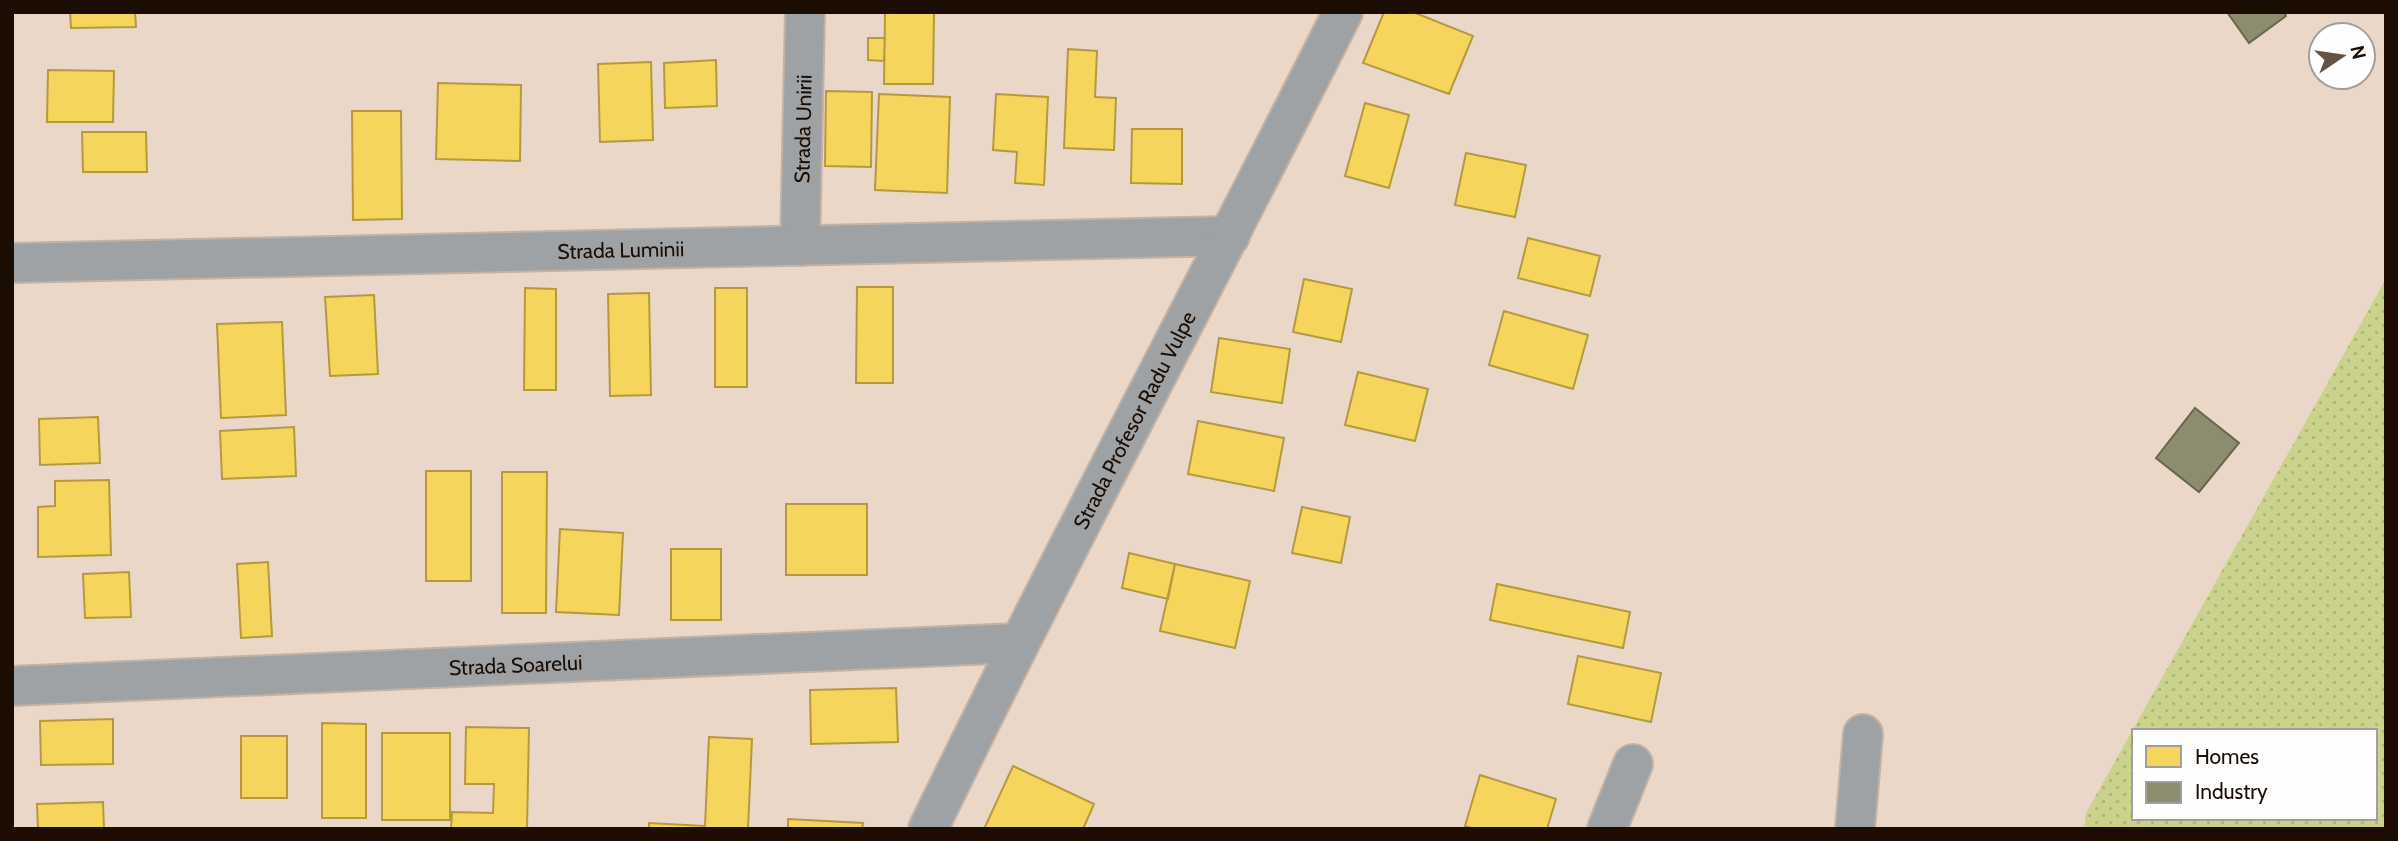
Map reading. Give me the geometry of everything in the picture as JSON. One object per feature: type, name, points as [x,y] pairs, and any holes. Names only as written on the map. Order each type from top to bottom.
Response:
[{"type":"street","name":"Strada Unirii","points":[[800,246],[805,12]]},
{"type":"street","name":"Strada Profesor Radu Vulpe","points":[[928,829],[1018,643],[1230,236],[1343,12]]},
{"type":"street","name":"Strada Luminii","points":[[12,263],[1230,236]]},
{"type":"street","name":"Strada Soarelui","points":[[12,686],[1018,643]]},
{"type":"street","points":[[1854,829],[1863,734]]},
{"type":"street","points":[[1607,829],[1633,764]]},
{"type":"green space","points":[[2386,279],[2386,829],[2084,829],[2086,813],[2132,731],[2132,820],[2377,820],[2377,729],[2133,729]]},
{"type":"building: Homes","points":[[70,12],[135,12],[136,27],[71,28]]},
{"type":"building: Homes","points":[[1384,12],[1413,12],[1473,36],[1449,94],[1363,63]]},
{"type":"building: Homes","points":[[885,13],[934,13],[933,84],[884,84]]},
{"type":"building: Homes","points":[[868,38],[885,38],[884,61],[868,60]]},
{"type":"building: Homes","points":[[1068,49],[1097,51],[1095,97],[1116,98],[1114,150],[1064,148]]},
{"type":"building: Homes","points":[[716,60],[717,106],[665,108],[664,63]]},
{"type":"building: Homes","points":[[651,62],[653,140],[600,142],[598,64]]},
{"type":"building: Homes","points":[[48,70],[114,71],[113,122],[47,122]]},
{"type":"building: Homes","points":[[438,83],[521,85],[520,161],[436,159]]},
{"type":"building: Homes","points":[[826,91],[872,92],[871,167],[825,166]]},
{"type":"building: Homes","points":[[879,94],[950,97],[947,193],[875,190]]},
{"type":"building: Homes","points":[[996,94],[1048,97],[1044,185],[1015,183],[1017,152],[993,150]]},
{"type":"building: Homes","points":[[1365,103],[1409,115],[1389,188],[1345,176]]},
{"type":"building: Homes","points":[[352,111],[401,111],[402,219],[353,220]]},
{"type":"building: Homes","points":[[1132,129],[1182,129],[1182,184],[1131,183]]},
{"type":"building: Homes","points":[[82,132],[146,132],[147,172],[83,172]]},
{"type":"building: Homes","points":[[1466,153],[1526,165],[1515,217],[1455,205]]},
{"type":"building: Homes","points":[[1528,238],[1600,256],[1590,296],[1518,278]]},
{"type":"building: Homes","points":[[1304,279],[1352,289],[1341,342],[1293,332]]},
{"type":"building: Homes","points":[[857,287],[893,287],[893,383],[856,383]]},
{"type":"building: Homes","points":[[525,288],[556,289],[556,390],[524,390]]},
{"type":"building: Homes","points":[[715,288],[747,288],[747,387],[715,387]]},
{"type":"building: Homes","points":[[649,293],[651,395],[610,396],[608,294]]},
{"type":"building: Homes","points":[[374,295],[378,374],[330,376],[325,297]]},
{"type":"building: Homes","points":[[1504,311],[1588,335],[1573,389],[1489,365]]},
{"type":"building: Homes","points":[[282,322],[286,415],[221,418],[217,324]]},
{"type":"building: Homes","points":[[1219,338],[1290,349],[1282,403],[1211,392]]},
{"type":"building: Homes","points":[[1358,372],[1428,389],[1415,441],[1345,425]]},
{"type":"building: Homes","points":[[98,417],[100,463],[40,465],[39,419]]},
{"type":"building: Homes","points":[[1198,421],[1284,438],[1274,491],[1188,474]]},
{"type":"building: Homes","points":[[294,427],[296,476],[222,479],[220,431]]},
{"type":"building: Homes","points":[[426,471],[471,471],[471,581],[426,581]]},
{"type":"building: Homes","points":[[502,472],[547,472],[546,613],[502,613]]},
{"type":"building: Homes","points":[[109,480],[111,555],[38,557],[38,507],[55,506],[55,481]]},
{"type":"building: Homes","points":[[786,504],[867,504],[867,575],[786,575]]},
{"type":"building: Homes","points":[[1302,507],[1350,517],[1341,563],[1292,553]]},
{"type":"building: Homes","points":[[560,529],[623,533],[619,615],[556,612]]},
{"type":"building: Homes","points":[[671,549],[721,549],[721,620],[671,620]]},
{"type":"building: Homes","points":[[1129,553],[1175,564],[1168,599],[1122,588]]},
{"type":"building: Homes","points":[[268,562],[272,636],[241,638],[237,564]]},
{"type":"building: Homes","points":[[1175,564],[1250,581],[1235,648],[1160,631]]},
{"type":"building: Homes","points":[[129,572],[131,617],[85,618],[83,574]]},
{"type":"building: Homes","points":[[1497,584],[1630,612],[1623,648],[1490,620]]},
{"type":"building: Homes","points":[[1578,656],[1661,673],[1651,722],[1568,704]]},
{"type":"building: Homes","points":[[896,688],[898,742],[811,744],[810,690]]},
{"type":"building: Homes","points":[[113,719],[113,764],[41,765],[40,721]]},
{"type":"building: Homes","points":[[322,723],[366,724],[366,818],[322,818]]},
{"type":"building: Homes","points":[[466,727],[529,728],[527,829],[451,829],[452,812],[493,813],[494,784],[465,784]]},
{"type":"building: Homes","points":[[382,733],[450,733],[450,820],[382,820]]},
{"type":"building: Homes","points":[[241,736],[287,736],[287,798],[241,798]]},
{"type":"building: Homes","points":[[709,737],[752,739],[748,829],[649,829],[649,823],[705,826]]},
{"type":"building: Homes","points":[[1013,766],[1094,804],[1083,829],[984,829]]},
{"type":"building: Homes","points":[[1480,775],[1556,799],[1547,829],[1474,829],[1465,826]]},
{"type":"building: Homes","points":[[103,802],[104,829],[38,829],[37,804]]},
{"type":"building: Homes","points":[[788,819],[863,823],[862,829],[788,829]]},
{"type":"building: Industry","points":[[2227,12],[2284,12],[2286,16],[2249,43]]},
{"type":"building: Industry","points":[[2195,408],[2239,443],[2199,492],[2156,458]]}]
